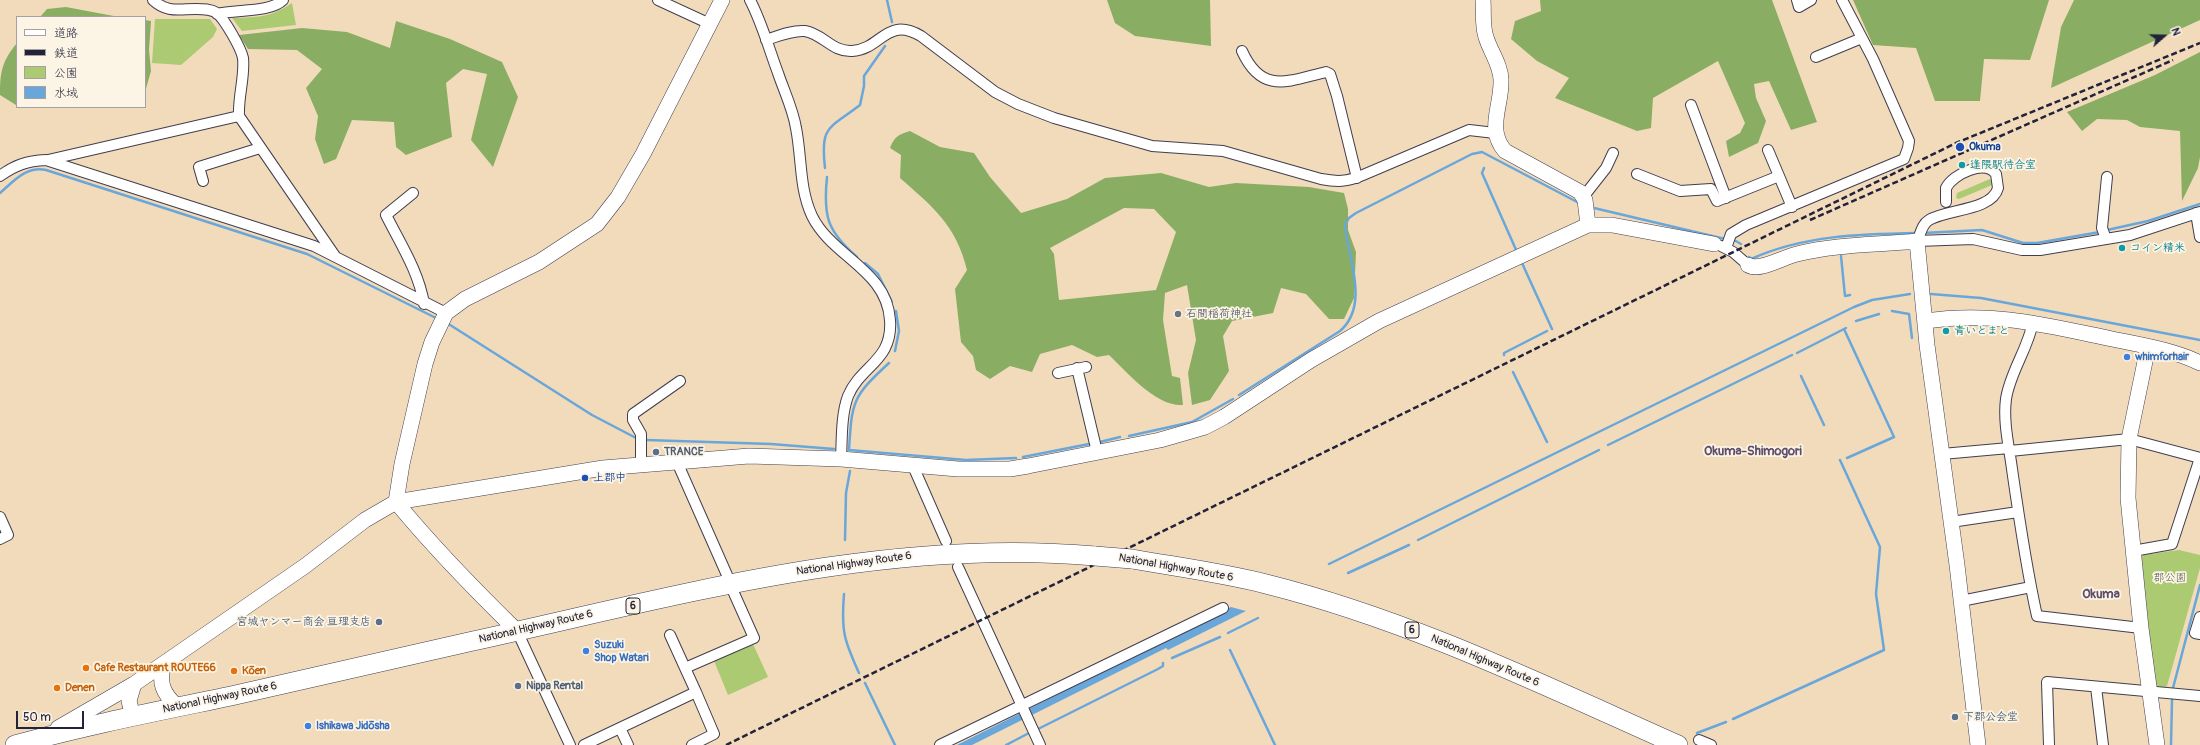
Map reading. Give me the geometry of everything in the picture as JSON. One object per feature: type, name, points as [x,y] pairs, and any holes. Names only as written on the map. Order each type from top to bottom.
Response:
[{"type":"highway","name":"National Highway Route 6","points":[[19,744],[177,706],[731,584],[877,560],[932,554],[994,551],[1132,559],[1266,584],[1397,625],[1468,652],[1678,745]]},
{"type":"street","points":[[153,0],[170,10],[177,11],[202,9],[212,10],[217,14],[243,56],[243,71],[238,98],[239,116],[336,257]]},
{"type":"street","points":[[217,14],[230,10],[274,6],[283,0]]},
{"type":"street","points":[[658,0],[710,24]]},
{"type":"street","points":[[570,745],[517,631],[432,546],[396,502],[402,464],[425,364],[432,342],[446,313],[465,299],[539,262],[597,224],[618,197],[643,154],[722,0]]},
{"type":"street","points":[[750,0],[766,40],[796,127],[804,197],[813,217],[829,239],[874,280],[887,302],[890,320],[886,347],[881,356],[853,387],[848,397],[844,420],[841,459]]},
{"type":"street","points":[[1483,0],[1485,35],[1501,75],[1501,96],[1494,133],[1498,144],[1505,151],[1580,192],[1584,196],[1588,225]]},
{"type":"street","points":[[1797,0],[1799,6],[1811,0]]},
{"type":"street","points":[[1720,246],[1731,234],[1761,218],[1792,207],[1904,159],[1907,153],[1909,141],[1862,38],[1842,0]]},
{"type":"street","points":[[766,40],[805,31],[813,34],[836,48],[853,51],[864,49],[889,31],[901,28],[911,30],[995,92],[1018,104],[1054,118],[1152,146],[1223,151],[1321,179],[1341,182],[1357,178],[1469,130],[1494,133]]},
{"type":"street","points":[[1816,58],[1862,38]]},
{"type":"street","points":[[1242,51],[1251,67],[1274,82],[1291,81],[1326,72],[1330,74],[1337,96],[1357,178]]},
{"type":"street","points":[[1691,105],[1726,198]]},
{"type":"street","points":[[0,176],[11,167],[29,160],[46,160],[239,116]]},
{"type":"street","points":[[203,181],[199,167],[260,148]]},
{"type":"street","points":[[1768,150],[1792,207]]},
{"type":"street","points":[[1584,196],[1606,168],[1613,153]]},
{"type":"street","points":[[46,160],[314,246],[424,304],[446,313]]},
{"type":"street","points":[[1918,235],[1931,219],[1988,201],[1996,194],[1998,181],[1994,171],[1986,167],[1978,168],[1957,176],[1946,188],[1946,202],[1943,210],[1926,216],[1918,235],[1920,281],[1978,745]]},
{"type":"street","points":[[1637,174],[1680,190],[1711,189],[1717,201],[1779,176]]},
{"type":"street","points":[[2106,239],[2102,228],[2107,177]]},
{"type":"street","points":[[413,193],[386,215],[416,274],[422,290],[424,304]]},
{"type":"street","points":[[19,744],[75,720],[134,684],[305,566],[365,520],[396,502],[554,476],[641,465],[749,456],[841,459],[958,469],[1010,469],[1160,440],[1205,427],[1224,417],[1311,360],[1379,321],[1588,225],[1612,224],[1720,246],[1748,266],[1759,268],[1777,260],[1819,249],[1918,235],[1973,239],[2022,250],[2065,247],[2130,235],[2198,212],[2200,237]]},
{"type":"street","points":[[1925,320],[1973,316],[2033,322],[2148,347],[2200,364]]},
{"type":"street","points":[[2033,322],[2026,348],[2008,389],[2006,414],[2018,512],[2037,616],[2141,628]]},
{"type":"street","points":[[2148,347],[2129,439],[2128,498],[2141,628],[2157,745]]},
{"type":"street","points":[[1058,373],[1082,367],[1097,452]]},
{"type":"street","points":[[641,465],[641,434],[633,420],[634,414],[680,381]]},
{"type":"street","points":[[1942,454],[2129,439],[2200,458],[2172,544],[2133,551]]},
{"type":"street","points":[[677,462],[727,575]]},
{"type":"street","points":[[913,466],[946,541]]},
{"type":"street","points":[[1951,522],[2018,512]]},
{"type":"street","points":[[0,517],[8,535],[0,539]]},
{"type":"street","points":[[958,567],[1040,745]]},
{"type":"street","points":[[1961,601],[2031,587]]},
{"type":"street","points":[[685,668],[754,638],[733,591]]},
{"type":"street","points":[[940,745],[1025,711],[1223,608]]},
{"type":"street","points":[[2200,616],[2195,633],[2200,634]]},
{"type":"street","points":[[670,635],[714,734],[692,745]]},
{"type":"street","points":[[164,664],[160,676],[163,688],[169,699],[177,706]]},
{"type":"street","points":[[2049,745],[2047,682],[2200,696]]},
{"type":"street","points":[[133,717],[129,700],[134,684]]},
{"type":"street","points":[[2096,687],[2103,745]]},
{"type":"street","points":[[584,745],[696,692]]},
{"type":"street","points":[[620,728],[628,745]]},
{"type":"street","points":[[46,745],[79,730]]},
{"type":"street","points":[[1699,740],[1710,745]]},
{"type":"green space","points":[[1107,0],[1210,0],[1211,46],[1135,36],[1115,23]]},
{"type":"green space","points":[[1540,0],[1772,0],[1817,122],[1791,130],[1769,81],[1754,84],[1756,98],[1766,121],[1758,143],[1729,157],[1726,141],[1740,133],[1745,123],[1718,61],[1653,98],[1651,128],[1637,131],[1555,98],[1569,78],[1537,61],[1511,39],[1515,21],[1541,11]]},
{"type":"green space","points":[[1853,0],[2049,0],[2030,60],[1984,59],[1980,101],[1935,101],[1916,48],[1873,45]]},
{"type":"green space","points":[[2074,0],[2200,0],[2200,20],[2051,88],[2061,27]]},
{"type":"green space","points":[[292,3],[296,25],[242,31],[232,18],[264,16],[277,12]]},
{"type":"green space","points":[[66,7],[114,16],[41,16],[47,9]]},
{"type":"green space","points":[[155,19],[210,19],[217,29],[213,37],[181,65],[152,63]]},
{"type":"green space","points":[[146,20],[151,21],[149,50],[151,71],[146,88]]},
{"type":"green space","points":[[396,21],[450,39],[502,62],[518,97],[493,167],[471,140],[487,74],[463,69],[446,83],[452,137],[406,155],[396,147],[394,122],[352,120],[336,159],[324,164],[315,139],[318,116],[306,88],[322,69],[297,50],[248,49],[239,35],[302,28],[347,32],[390,48]]},
{"type":"green space","points":[[16,44],[16,105],[0,95],[1,73],[5,61]]},
{"type":"green space","points":[[2200,52],[2200,157],[2198,168],[2182,201],[2180,131],[2140,127],[2127,120],[2097,119],[2082,131],[2067,112],[2155,75]]},
{"type":"green space","points":[[910,131],[940,147],[974,153],[990,177],[1021,213],[1067,199],[1105,178],[1161,173],[1209,187],[1236,183],[1309,187],[1344,193],[1348,209],[1348,230],[1356,252],[1354,298],[1344,319],[1329,319],[1306,294],[1281,288],[1273,313],[1232,321],[1223,336],[1229,371],[1210,400],[1192,405],[1188,373],[1196,340],[1187,285],[1165,293],[1163,320],[1172,376],[1180,378],[1183,405],[1173,404],[1152,395],[1133,379],[1109,355],[1097,357],[1072,345],[1040,354],[1032,372],[1010,366],[990,379],[976,370],[973,356],[961,342],[955,289],[967,270],[957,241],[942,218],[933,208],[900,178],[901,155],[890,148],[895,139]],"holes":[[[1124,208],[1154,209],[1176,232],[1156,290],[1059,300],[1054,254],[1050,248]]]},
{"type":"green space","points":[[1990,179],[1992,181],[1992,185],[1959,199],[1956,198],[1957,193]]},
{"type":"green space","name":"郡公園","points":[[2179,550],[2200,555],[2200,568],[2167,686],[2163,688],[2155,685],[2141,559],[2143,555]]},
{"type":"green space","points":[[753,644],[768,677],[728,695],[714,661]]},
{"type":"water","points":[[1231,607],[1246,611],[1168,650],[1166,648],[972,745],[957,745]]},
{"type":"waterway","points":[[887,0],[892,22]]},
{"type":"waterway","points":[[825,168],[824,143],[826,135],[834,124],[860,105],[864,86],[864,76],[885,46]]},
{"type":"waterway","points":[[1239,395],[1340,331],[1349,320],[1354,308],[1356,295],[1353,266],[1345,225],[1349,218],[1356,213],[1472,154],[1482,152],[1579,203]]},
{"type":"waterway","points":[[1484,168],[1482,173],[1517,252]]},
{"type":"waterway","points":[[0,193],[15,179],[26,172],[39,169],[46,170],[307,254],[436,318]]},
{"type":"waterway","points":[[827,177],[826,202],[829,222],[839,239],[857,257]]},
{"type":"waterway","points":[[2107,230],[2148,221],[2200,204]]},
{"type":"waterway","points":[[1594,208],[1725,239]]},
{"type":"waterway","points":[[1923,233],[1982,230],[2023,243],[2037,243],[2100,232]]},
{"type":"waterway","points":[[1749,257],[1751,259],[1791,245],[1833,237],[1918,233]]},
{"type":"waterway","points":[[1734,240],[1741,244]]},
{"type":"waterway","points":[[1841,256],[1845,296],[1850,295]]},
{"type":"waterway","points":[[865,263],[878,274],[892,302]]},
{"type":"waterway","points":[[1522,263],[1552,329]]},
{"type":"waterway","points":[[1329,564],[1854,307],[1872,300],[1910,294]]},
{"type":"waterway","points":[[1931,294],[1981,298],[2200,340]]},
{"type":"waterway","points":[[895,351],[899,331],[896,311]]},
{"type":"waterway","points":[[1892,311],[1909,314],[1912,338]]},
{"type":"waterway","points":[[1856,321],[1879,314]]},
{"type":"waterway","points":[[447,323],[592,415],[636,438]]},
{"type":"waterway","points":[[1797,353],[1846,328]]},
{"type":"waterway","points":[[1844,329],[1894,437],[1847,458]]},
{"type":"waterway","points":[[1504,355],[1504,353],[1547,331]]},
{"type":"waterway","points":[[1608,445],[1792,355]]},
{"type":"waterway","points":[[889,363],[868,384],[856,401],[851,421],[849,450],[966,460],[1016,458]]},
{"type":"waterway","points":[[1513,372],[1547,442]]},
{"type":"waterway","points":[[1801,376],[1824,425]]},
{"type":"waterway","points":[[1129,436],[1192,422],[1233,399]]},
{"type":"waterway","points":[[1100,442],[1120,437]]},
{"type":"waterway","points":[[646,440],[771,444],[834,449]]},
{"type":"waterway","points":[[1023,457],[1089,444]]},
{"type":"waterway","points":[[1418,540],[1599,450]]},
{"type":"waterway","points":[[1733,719],[1884,650],[1876,594],[1880,547],[1840,460]]},
{"type":"waterway","points":[[845,540],[846,493],[850,471]]},
{"type":"waterway","points":[[1348,573],[1409,545]]},
{"type":"waterway","points":[[2173,688],[2200,585]]},
{"type":"waterway","points":[[844,594],[843,627],[850,652],[859,673]]},
{"type":"waterway","points":[[1228,633],[1258,618]]},
{"type":"waterway","points":[[1172,658],[1220,637]]},
{"type":"waterway","points":[[1230,650],[1275,745]]},
{"type":"waterway","points":[[1038,729],[1158,669],[1163,666],[1163,663]]},
{"type":"waterway","points":[[865,683],[895,745]]},
{"type":"waterway","points":[[2171,745],[2172,700]]},
{"type":"waterway","points":[[1697,733],[1726,722]]},
{"type":"waterway","points":[[1006,745],[1029,733]]},
{"type":"railway","points":[[726,745],[1956,143],[2200,43]]},
{"type":"railway","points":[[1810,220],[2173,60]]},
{"type":"place","name":"Okuma","points":[[1960,147]]},
{"type":"place","name":"逢隈駅待合室","points":[[1962,165]]},
{"type":"place","name":"コイン精米","points":[[2122,248]]},
{"type":"place","name":"石間稲荷神社","points":[[1178,314]]},
{"type":"place","name":"青いとまと","points":[[1946,331]]},
{"type":"place","name":"whimforhair","points":[[2127,357]]},
{"type":"place","name":"TRANCE","points":[[656,452]]},
{"type":"place","name":"上郡中","points":[[585,478]]},
{"type":"place","name":"宮城ヤンマー商会 亘理支店","points":[[379,622]]},
{"type":"place","name":"Suzuki Shop Watari","points":[[586,651]]},
{"type":"place","name":"Cafe Restaurant ROUTE66","points":[[86,668]]},
{"type":"place","name":"Kōen","points":[[234,671]]},
{"type":"place","name":"Nippa Rental","points":[[518,686]]},
{"type":"place","name":"Denen","points":[[57,688]]},
{"type":"place","name":"下郡公会堂","points":[[1955,717]]},
{"type":"place","name":"Ishikawa Jidōsha","points":[[308,726]]},
{"type":"district","name":"Okuma-Shimogori","points":[[1753,452]]},
{"type":"district","name":"Okuma","points":[[2101,595]]}]
